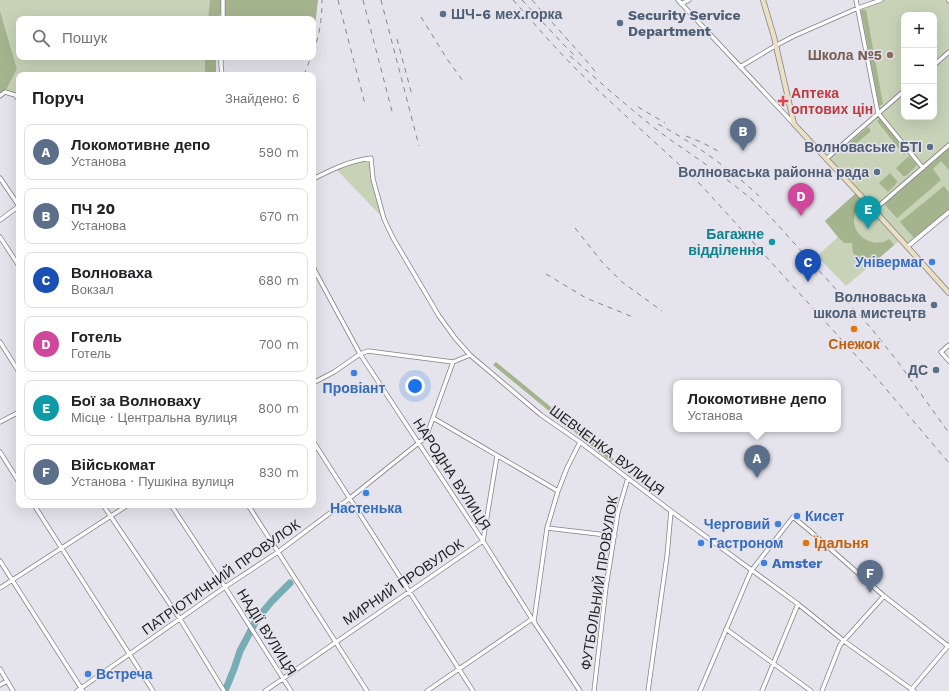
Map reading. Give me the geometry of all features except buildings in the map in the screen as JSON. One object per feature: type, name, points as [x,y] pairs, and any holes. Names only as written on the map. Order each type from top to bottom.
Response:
[{"type":"main road","points":[[763,0],[776,46],[794,124],[949,293]]},
{"type":"street","points":[[223,16],[224,0]]},
{"type":"street","points":[[678,0],[794,124]]},
{"type":"street","points":[[681,4],[689,0]]},
{"type":"street","points":[[856,0],[878,113],[923,168]]},
{"type":"street","points":[[740,67],[794,36],[858,8],[881,0]]},
{"type":"street","points":[[937,62],[949,52]]},
{"type":"street","points":[[221,60],[222,72]]},
{"type":"street","points":[[0,96],[5,92],[16,96]]},
{"type":"street","points":[[826,159],[901,94]]},
{"type":"street","points":[[874,210],[949,145]]},
{"type":"street","name":"ШЕВЧЕНКА ВУЛИЦЯ","points":[[316,178],[356,160],[371,158],[373,179],[384,219],[393,238],[439,316],[470,355],[541,415],[580,442],[751,571],[798,604],[844,641],[912,690]]},
{"type":"street","points":[[0,178],[16,202]]},
{"type":"street","points":[[0,220],[16,208]]},
{"type":"street","points":[[907,247],[949,212]]},
{"type":"street","points":[[0,237],[16,261]]},
{"type":"street","name":"НАРОДНА ВУЛИЦЯ","points":[[316,274],[360,354],[580,691]]},
{"type":"street","points":[[0,342],[16,367]]},
{"type":"street","points":[[949,345],[941,352],[949,361]]},
{"type":"street","points":[[316,381],[334,372],[360,354],[368,351],[452,362],[470,355]]},
{"type":"street","name":"ПАТРІОТИЧНИЙ ПРОВУЛОК","points":[[77,691],[278,552],[350,498],[426,437],[452,362]]},
{"type":"street","points":[[0,422],[16,414]]},
{"type":"street","points":[[433,418],[558,491]]},
{"type":"street","points":[[427,691],[533,621],[547,528],[558,491],[567,468],[580,442]]},
{"type":"street","points":[[316,446],[473,691]]},
{"type":"street","points":[[0,452],[16,477]]},
{"type":"street","name":"МИРНИЙ ПРОВУЛОК","points":[[265,691],[483,541],[497,456]]},
{"type":"street","name":"ФУТБОЛЬНИЙ ПРОВУЛОК","points":[[594,691],[606,587],[618,512],[628,478]]},
{"type":"street","points":[[36,508],[154,691]]},
{"type":"street","points":[[105,508],[180,620],[224,691]]},
{"type":"street","points":[[0,588],[124,508]]},
{"type":"street","name":"НАДІЇ ВУЛИЦЯ","points":[[173,508],[226,587],[291,691]]},
{"type":"street","points":[[250,508],[367,691]]},
{"type":"street","points":[[648,691],[667,556],[671,511]]},
{"type":"street","points":[[700,691],[751,571],[793,517],[884,596],[948,645],[912,690]]},
{"type":"street","points":[[547,528],[615,536]]},
{"type":"street","points":[[0,561],[82,689]]},
{"type":"street","points":[[822,691],[840,645],[884,596]]},
{"type":"street","points":[[762,691],[798,604]]},
{"type":"street","points":[[726,629],[811,691]]},
{"type":"street","points":[[0,669],[13,691]]},
{"type":"street","points":[[0,685],[7,681]]},
{"type":"green space","points":[[0,0],[210,0],[208,16],[16,16],[16,60],[205,60],[205,72],[16,72],[16,96],[5,92],[17,69],[0,11]]},
{"type":"green space","points":[[210,0],[318,0],[316,18],[316,16],[222,16],[220,14],[220,16],[208,16]]},
{"type":"green space","points":[[881,0],[949,0],[949,212],[908,246],[828,158],[878,113],[858,8]]},
{"type":"green space","points":[[861,10],[866,10],[883,104],[879,106]]},
{"type":"green space","points":[[0,11],[17,69],[5,92],[0,96]]},
{"type":"green space","points":[[205,60],[216,60],[216,72],[205,72]]},
{"type":"green space","points":[[880,118],[907,152],[904,155],[877,121]]},
{"type":"green space","points":[[868,127],[871,131],[847,151],[844,147]]},
{"type":"green space","points":[[949,148],[949,170],[941,161],[933,169],[941,180],[897,218],[884,204]]},
{"type":"green space","points":[[909,156],[917,165],[906,176],[903,176],[896,168]]},
{"type":"green space","points":[[371,158],[373,179],[383,218],[335,168]]},
{"type":"green space","points":[[890,173],[897,181],[888,192],[879,183]]},
{"type":"green space","points":[[944,186],[949,193],[949,209],[914,238],[900,222]]},
{"type":"green space","points":[[856,193],[899,241],[846,286],[817,256],[838,237],[825,221]]},
{"type":"green space","points":[[856,193],[864,202],[854,218],[856,229],[862,237],[867,240],[878,243],[889,239],[894,245],[868,268],[853,253],[852,243],[844,243],[825,221]]},
{"type":"green space","points":[[496,362],[614,459],[611,462],[493,365]]},
{"type":"waterway","points":[[225,691],[240,651],[257,619],[290,583]]},
{"type":"railway","points":[[316,42],[322,14],[322,0]]},
{"type":"railway","points":[[338,0],[365,104]]},
{"type":"railway","points":[[363,0],[393,115]]},
{"type":"railway","points":[[381,0],[419,146]]},
{"type":"railway","points":[[513,0],[576,69],[701,185],[881,383],[949,463]]},
{"type":"railway","points":[[522,0],[577,58]]},
{"type":"railway","points":[[532,0],[598,75]]},
{"type":"railway","points":[[421,17],[447,59],[463,81]]},
{"type":"railway","points":[[397,39],[412,95]]},
{"type":"railway","points":[[570,56],[649,124],[728,181],[766,212],[871,328],[898,362],[949,433]]},
{"type":"railway","points":[[305,72],[310,60]]},
{"type":"railway","points":[[638,107],[665,123]]},
{"type":"railway","points":[[658,124],[685,139],[711,157],[759,196]]},
{"type":"railway","points":[[686,136],[718,151]]},
{"type":"railway","points":[[575,228],[602,262],[622,282],[662,311]]},
{"type":"railway","points":[[546,274],[586,298],[633,317]]},
{"type":"place","name":"ШЧ-6 мех.горка","points":[[443,14]]},
{"type":"place","name":"Security Service Department","points":[[620,23]]},
{"type":"place","name":"Школа №5","points":[[890,55]]},
{"type":"place","name":"Аптека оптових цін","points":[[783,101]]},
{"type":"place","name":"Волноваське БТІ","points":[[930,147]]},
{"type":"place","name":"ПЧ 20","points":[[743,151]]},
{"type":"place","name":"Волноваська районна рада","points":[[877,172]]},
{"type":"place","name":"Готель","points":[[801,216]]},
{"type":"place","name":"Бої за Волноваху","points":[[868,229]]},
{"type":"place","name":"Багажне відділення","points":[[772,242]]},
{"type":"place","name":"Універмаг","points":[[932,262]]},
{"type":"place","name":"Волноваха","points":[[808,282]]},
{"type":"place","name":"Волноваська школа мистецтв","points":[[934,305]]},
{"type":"place","name":"Снежок","points":[[854,329]]},
{"type":"place","name":"ДС","points":[[936,370]]},
{"type":"place","name":"Провіант","points":[[354,373]]},
{"type":"place","name":"Локомотивне депо","points":[[757,478]]},
{"type":"place","name":"Настенька","points":[[366,493]]},
{"type":"place","name":"Кисет","points":[[797,516]]},
{"type":"place","name":"Черговий","points":[[778,524]]},
{"type":"place","name":"Гастроном","points":[[701,543]]},
{"type":"place","name":"Їдальня","points":[[806,543]]},
{"type":"place","name":"Amster","points":[[764,563]]},
{"type":"place","name":"Військомат","points":[[870,593]]},
{"type":"place","name":"Встреча","points":[[88,674]]}]
